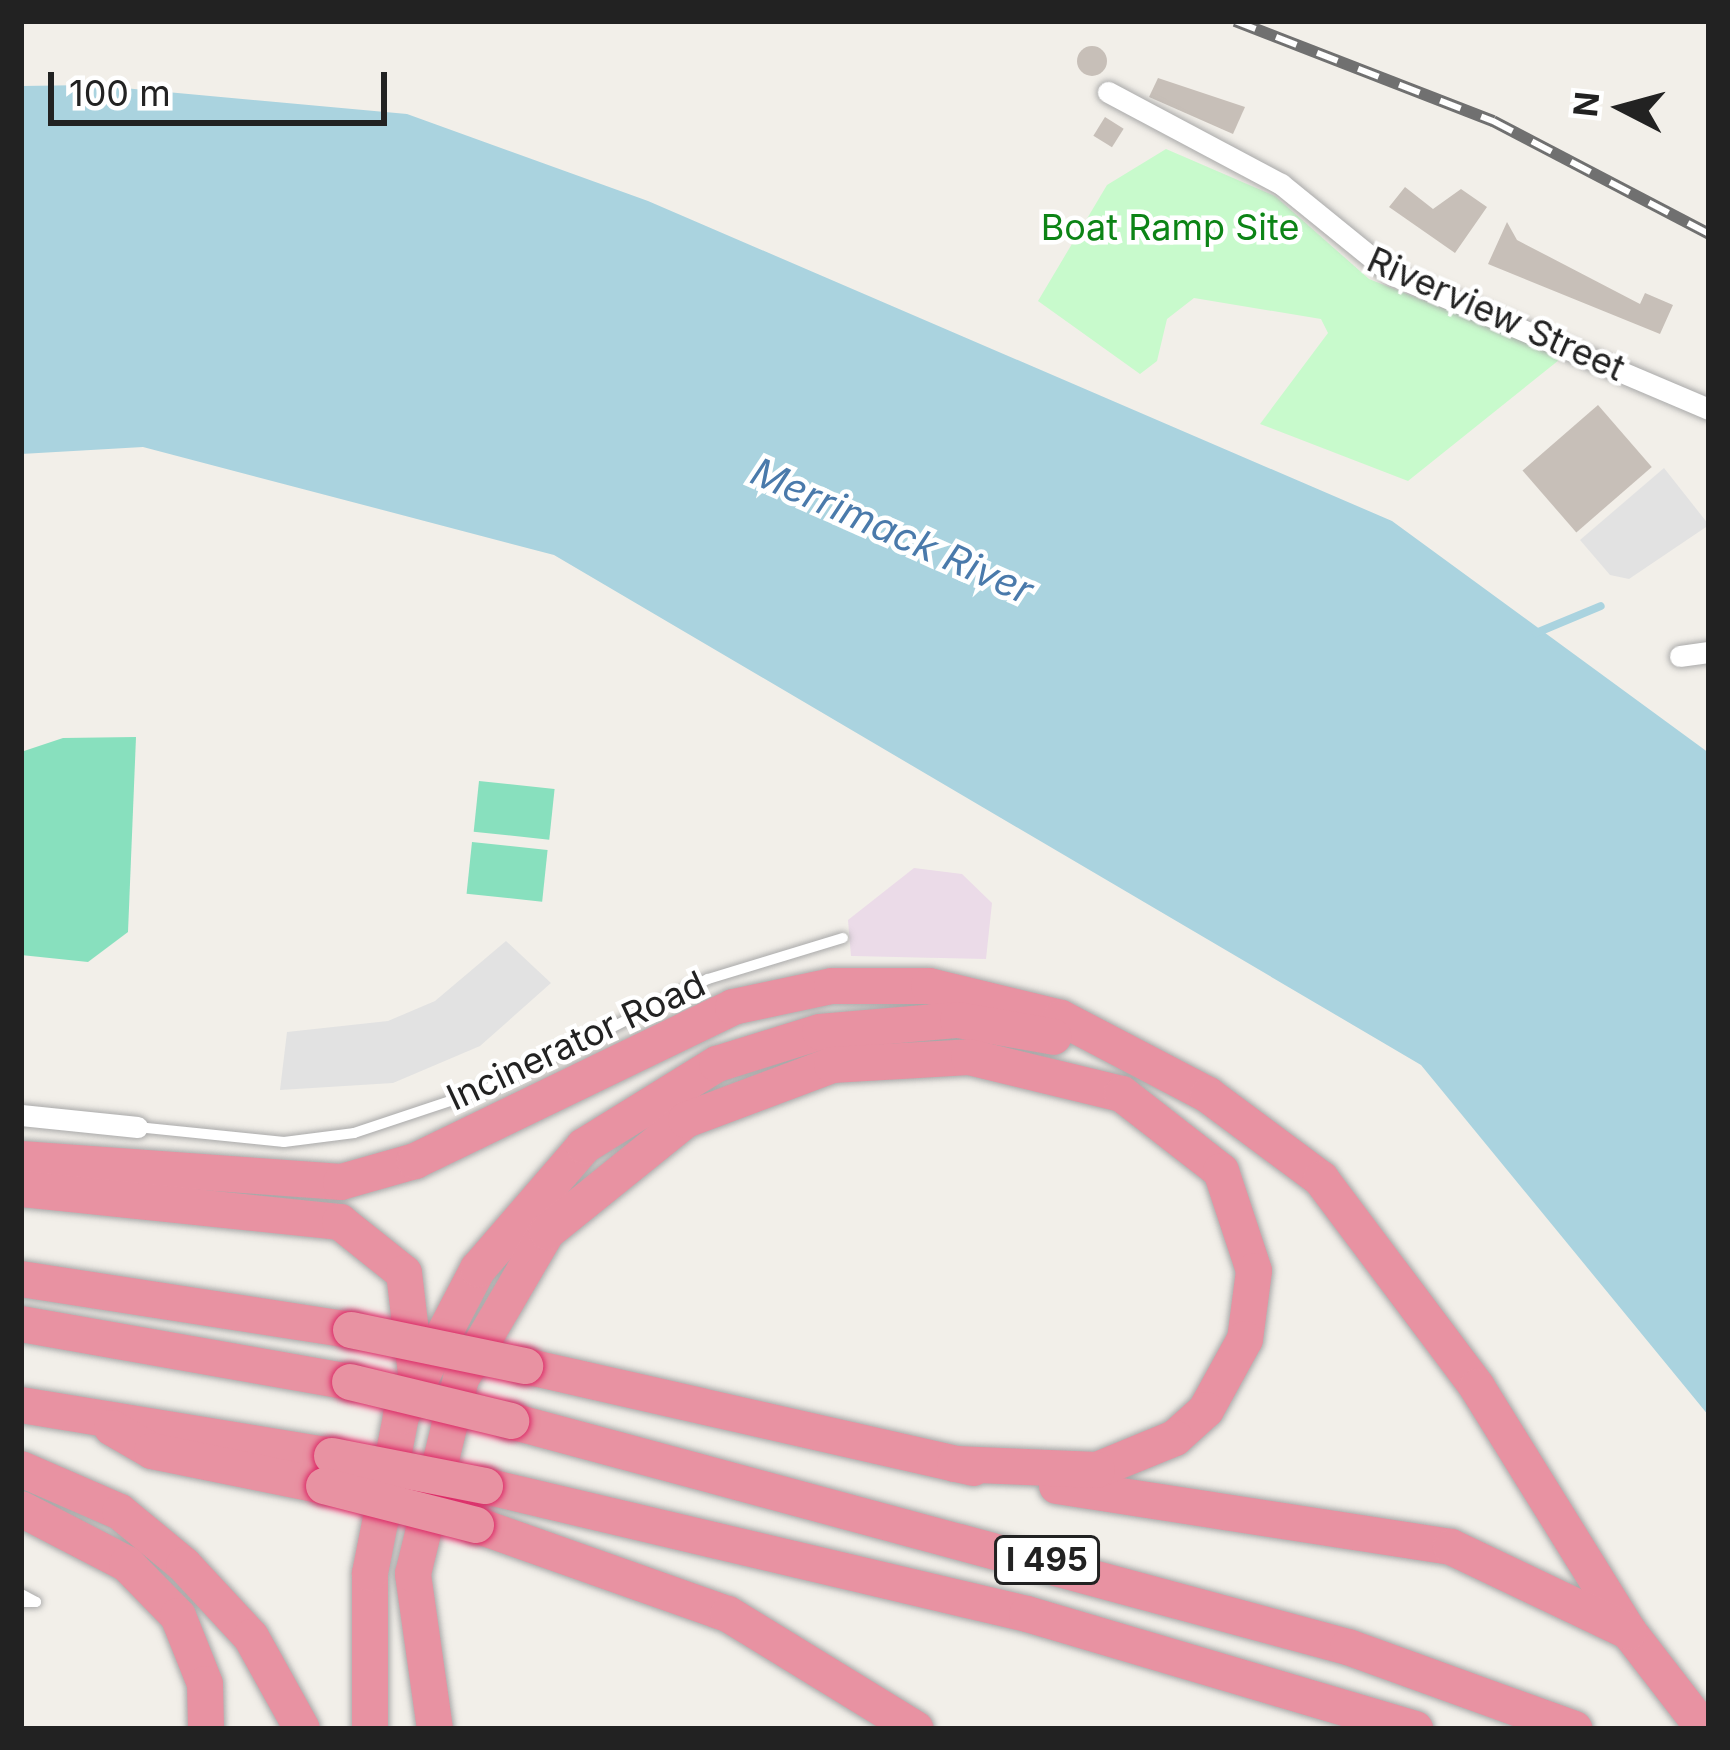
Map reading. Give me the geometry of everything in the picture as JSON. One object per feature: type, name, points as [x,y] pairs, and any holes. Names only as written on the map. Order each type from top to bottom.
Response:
[{"type":"highway","points":[[21,1159],[341,1182],[415,1161],[733,1007],[832,986],[929,986],[1011,1002],[1208,1094],[1286,1149],[1374,1238],[1629,1633],[1704,1729]]},
{"type":"highway","points":[[370,1729],[373,1543],[416,1378],[534,1197],[612,1124],[717,1064],[901,1021],[1105,1045]]},
{"type":"highway","points":[[435,1729],[413,1574],[461,1379],[547,1232],[686,1120],[832,1065],[969,1057],[1122,1094],[1221,1171],[1254,1271],[1246,1339],[1206,1411],[1175,1438],[1097,1470],[955,1464]]},
{"type":"highway","points":[[21,1189],[340,1222],[404,1273],[416,1378]]},
{"type":"highway","points":[[21,1279],[350,1330],[955,1464],[1451,1547],[1629,1633]]},
{"type":"highway","name":"I 495","points":[[21,1324],[350,1382],[512,1421],[1348,1647],[1574,1729]]},
{"type":"highway","name":"I 495","points":[[21,1405],[88,1414],[328,1471],[485,1486],[1027,1614],[1415,1729]]},
{"type":"highway","points":[[21,1469],[120,1512],[184,1565],[251,1637],[302,1729]]},
{"type":"highway","points":[[328,1471],[728,1615],[916,1729]]},
{"type":"highway","points":[[21,1509],[127,1564],[178,1616],[205,1684],[206,1729]]},
{"type":"street","name":"Riverview Street","points":[[1108,92],[1267,176],[1393,274],[1709,409]]},
{"type":"street","points":[[1680,656],[1709,652]]},
{"type":"street","name":"Incinerator Road","points":[[21,1115],[137,1126]]},
{"type":"lane","name":"Incinerator Road","points":[[137,1126],[284,1142],[354,1133],[498,1084],[708,979],[844,938]]},
{"type":"shaded area","points":[[1664,468],[1709,525],[1629,579],[1610,575],[1580,540]]},
{"type":"shaded area","points":[[914,868],[962,874],[992,903],[986,959],[851,956],[848,920]]},
{"type":"shaded area","points":[[506,941],[551,983],[480,1046],[393,1083],[280,1090],[287,1032],[388,1021],[435,1001]]},
{"type":"green space","name":"Boat Ramp Site","points":[[1166,149],[1275,196],[1369,279],[1564,356],[1408,481],[1260,424],[1328,333],[1321,319],[1194,298],[1167,319],[1157,361],[1140,374],[1038,301],[1107,185]]},
{"type":"green space","points":[[136,737],[128,932],[88,962],[21,955],[21,752],[63,738]]},
{"type":"green space","points":[[479,781],[555,789],[549,840],[474,832]]},
{"type":"green space","points":[[472,842],[548,850],[542,902],[467,894]]},
{"type":"water","name":"Merrimack River","points":[[91,85],[407,114],[648,201],[1392,521],[1709,753],[1709,1416],[1421,1065],[554,555],[143,447],[21,454],[21,86]]},
{"type":"building","points":[[1092,46],[1103,50],[1107,61],[1103,72],[1092,76],[1081,72],[1077,61],[1081,50]]},
{"type":"building","points":[[1158,78],[1245,107],[1233,134],[1149,97]]},
{"type":"building","points":[[1105,117],[1124,129],[1112,147],[1093,136]]},
{"type":"building","points":[[1405,187],[1433,209],[1461,189],[1487,207],[1455,253],[1389,207]]},
{"type":"building","points":[[1507,222],[1517,240],[1640,304],[1645,293],[1673,305],[1660,334],[1488,264]]},
{"type":"building","points":[[1598,405],[1652,467],[1576,532],[1523,471]]},
{"type":"waterway","points":[[1536,633],[1601,606]]},
{"type":"railway","points":[[1235,21],[1493,121],[1709,234]]}]
